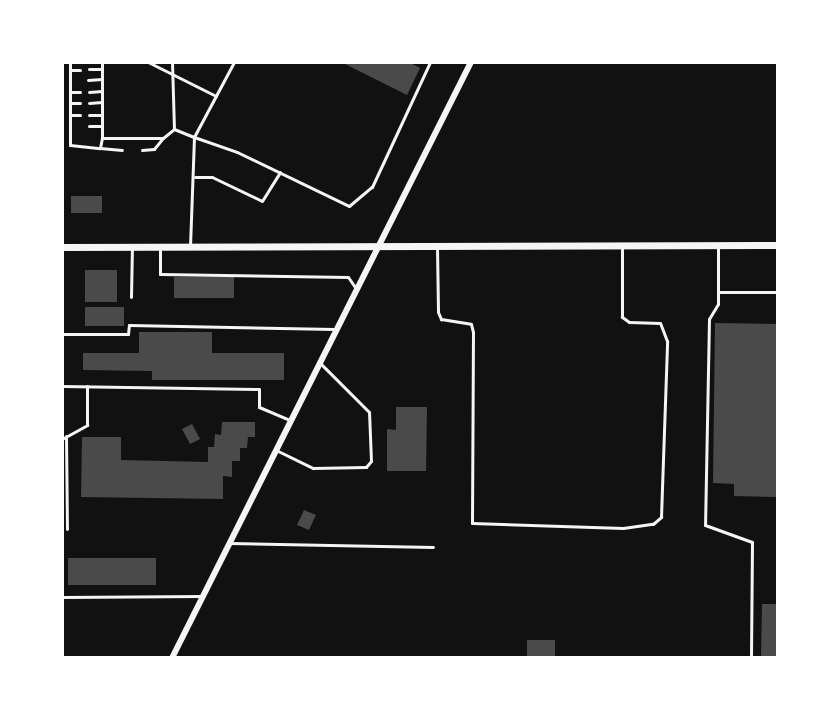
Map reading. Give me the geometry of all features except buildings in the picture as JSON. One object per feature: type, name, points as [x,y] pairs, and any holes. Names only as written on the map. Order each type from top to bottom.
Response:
[{"type":"street","points":[[172,658],[376,245],[471,62]]},
{"type":"street","points":[[62,247],[778,245]]},
{"type":"lane","points":[[70,62],[70,145],[122,150]]},
{"type":"lane","points":[[100,148],[102,62]]},
{"type":"lane","points":[[148,62],[216,96]]},
{"type":"lane","points":[[172,62],[174,129]]},
{"type":"lane","points":[[190,246],[195,177],[194,137],[234,62]]},
{"type":"lane","points":[[174,129],[280,172],[349,206],[360,201],[430,62]]},
{"type":"lane","points":[[89,69],[102,69]]},
{"type":"lane","points":[[70,70],[80,70]]},
{"type":"lane","points":[[88,80],[102,79]]},
{"type":"lane","points":[[70,80],[80,80]]},
{"type":"lane","points":[[89,92],[102,91]]},
{"type":"lane","points":[[70,92],[80,92]]},
{"type":"lane","points":[[89,103],[102,102]]},
{"type":"lane","points":[[70,103],[80,103]]},
{"type":"lane","points":[[70,115],[80,115]]},
{"type":"lane","points":[[89,115],[102,115]]},
{"type":"lane","points":[[89,126],[102,126]]},
{"type":"lane","points":[[70,127],[80,127]]},
{"type":"lane","points":[[142,150],[154,149],[174,129]]},
{"type":"lane","points":[[102,138],[163,138]]},
{"type":"lane","points":[[195,177],[212,177],[262,201],[280,172]]},
{"type":"lane","points":[[437,245],[438,312],[441,319],[471,324],[473,332],[472,523],[623,528],[653,524],[661,517],[667,341],[660,323],[629,322],[622,317],[622,245]]},
{"type":"lane","points":[[718,245],[718,292],[709,319],[705,525],[752,542],[751,658]]},
{"type":"lane","points":[[131,297],[132,246]]},
{"type":"lane","points":[[160,246],[160,274],[348,277],[355,287]]},
{"type":"lane","points":[[718,292],[778,292]]},
{"type":"lane","points":[[62,334],[128,334],[129,325],[334,329]]},
{"type":"lane","points":[[275,449],[313,468],[366,467],[371,461],[369,412],[319,361]]},
{"type":"lane","points":[[62,386],[259,389],[259,407],[290,420]]},
{"type":"lane","points":[[67,529],[64,438],[87,425],[87,386]]},
{"type":"lane","points":[[229,543],[433,547]]},
{"type":"lane","points":[[62,597],[203,596]]}]
